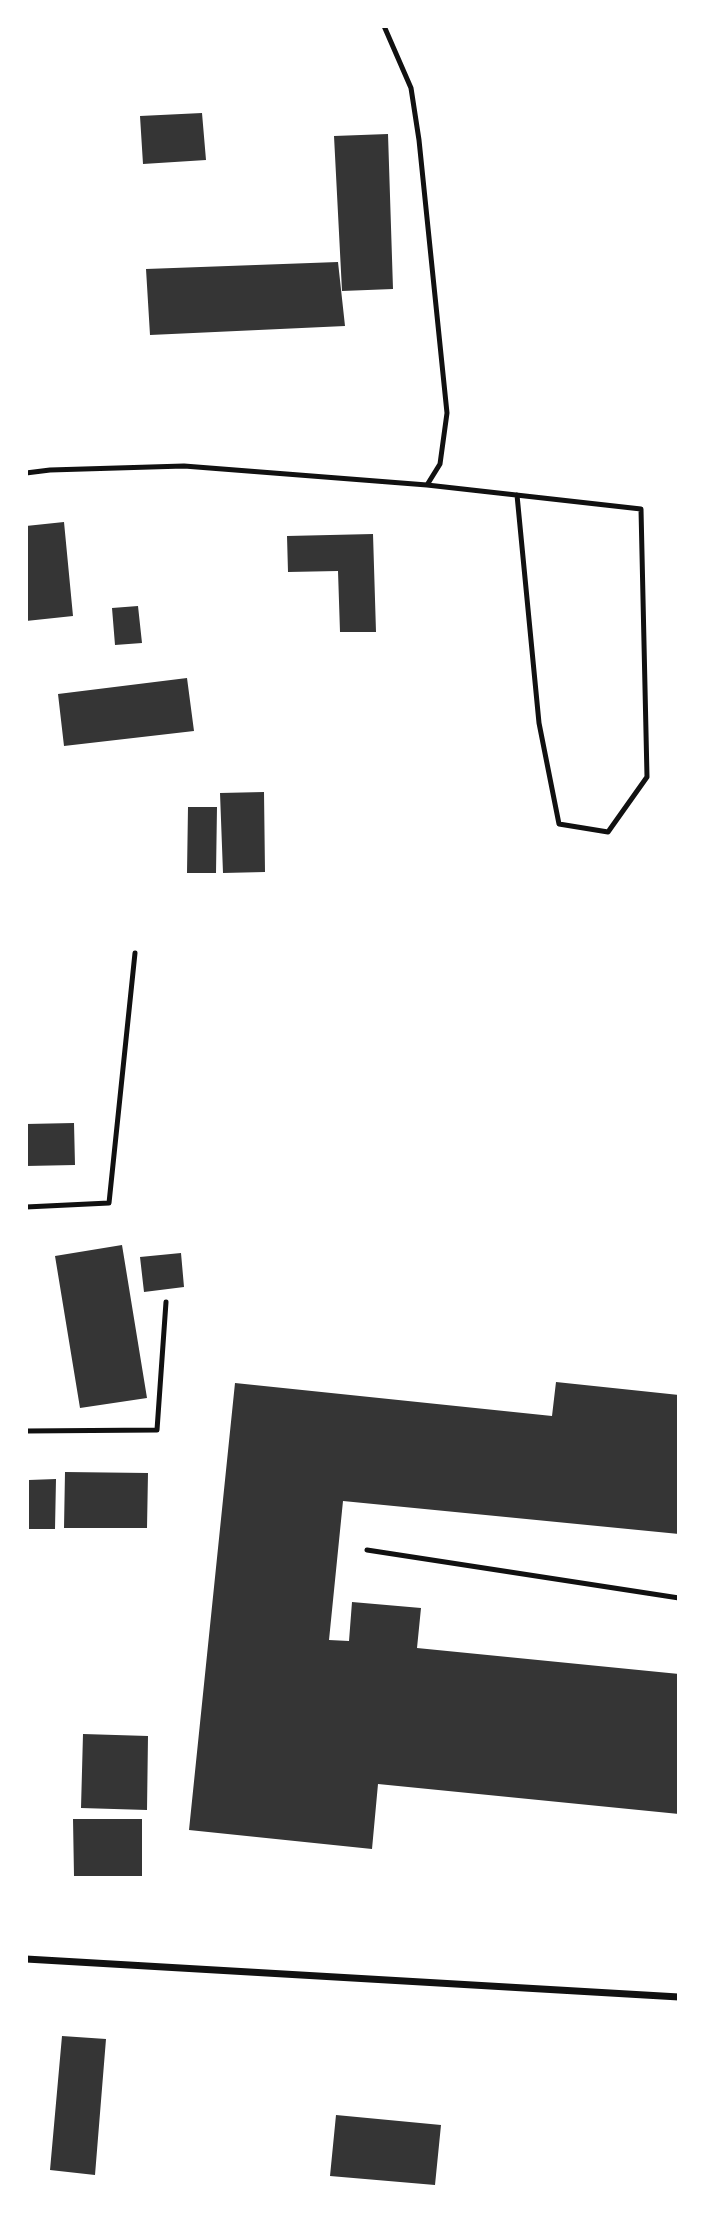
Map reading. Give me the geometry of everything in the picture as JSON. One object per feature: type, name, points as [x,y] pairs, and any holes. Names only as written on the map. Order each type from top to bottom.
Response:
[{"type":"street","points":[[26,1959],[679,1997]]},
{"type":"lane","points":[[384,26],[411,88],[447,413],[440,464],[427,485]]},
{"type":"lane","points":[[26,473],[184,466],[427,485],[517,495],[641,509],[647,777],[608,832],[559,824],[539,723],[517,495]]},
{"type":"lane","points":[[26,1207],[110,1203],[135,953]]},
{"type":"lane","points":[[26,1431],[157,1430],[166,1301]]},
{"type":"lane","points":[[367,1550],[679,1598]]},
{"type":"building","points":[[202,113],[206,160],[143,164],[140,116]]},
{"type":"building","points":[[388,134],[393,289],[342,291],[334,136]]},
{"type":"building","points":[[338,262],[345,326],[150,335],[146,269]]},
{"type":"building","points":[[64,522],[73,616],[26,621],[26,526]]},
{"type":"building","points":[[373,534],[376,632],[340,632],[338,571],[288,572],[287,536]]},
{"type":"building","points":[[138,606],[142,643],[115,645],[112,608]]},
{"type":"building","points":[[187,678],[194,731],[64,746],[58,694]]},
{"type":"building","points":[[264,792],[265,872],[223,873],[220,793]]},
{"type":"building","points":[[188,807],[217,807],[216,873],[187,873]]},
{"type":"building","points":[[74,1123],[75,1165],[26,1166],[26,1124]]},
{"type":"building","points":[[122,1245],[147,1398],[80,1408],[55,1256]]},
{"type":"building","points":[[181,1253],[184,1287],[144,1292],[140,1257]]},
{"type":"building","points":[[556,1382],[679,1395],[679,1534],[343,1501],[329,1640],[349,1641],[352,1602],[421,1608],[417,1648],[679,1674],[679,1814],[378,1784],[372,1849],[189,1830],[235,1383],[552,1416]]},
{"type":"building","points":[[65,1472],[148,1473],[147,1528],[64,1528]]},
{"type":"building","points":[[56,1479],[55,1529],[29,1529],[29,1480]]},
{"type":"building","points":[[83,1734],[148,1736],[147,1810],[81,1808]]},
{"type":"building","points":[[73,1819],[142,1819],[142,1876],[74,1876]]},
{"type":"building","points":[[62,2036],[106,2039],[95,2175],[50,2170]]},
{"type":"building","points":[[336,2115],[441,2125],[435,2185],[330,2176]]}]
